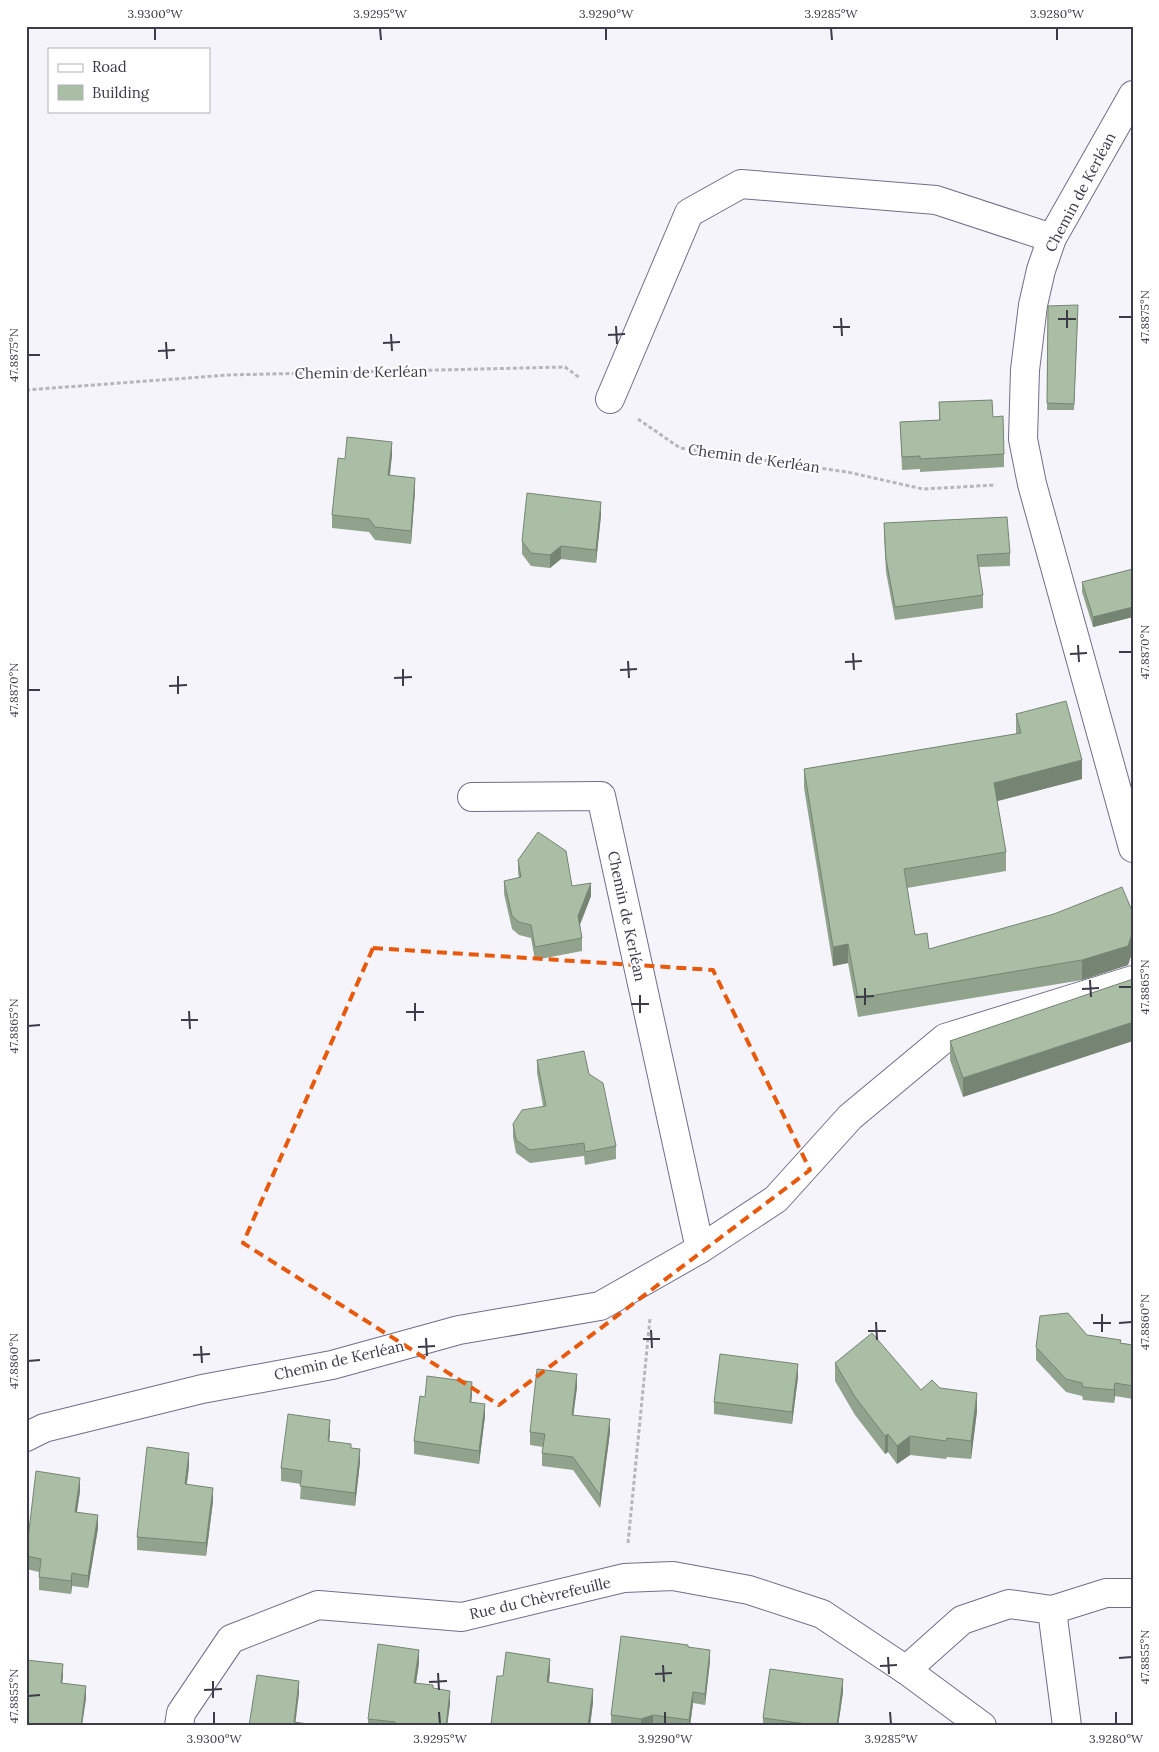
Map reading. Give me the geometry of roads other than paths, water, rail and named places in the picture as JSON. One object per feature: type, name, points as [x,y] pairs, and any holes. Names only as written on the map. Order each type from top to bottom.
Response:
[{"type":"street","name":"Chemin de Kerléan","points":[[1133,95],[1052,238],[1033,305],[1025,370],[1023,438],[1032,484],[1133,848]]},
{"type":"street","points":[[610,399],[689,213],[741,184],[936,200],[1052,238]]},
{"type":"street","name":"Chemin de Kerléan","points":[[472,797],[601,796],[700,1249]]},
{"type":"street","name":"Chemin de Kerléan","points":[[26,1437],[44,1428],[202,1390],[332,1365],[459,1330],[600,1306],[700,1249],[776,1198],[850,1118],[944,1038],[1133,980]]},
{"type":"street","name":"Rue du Chèvrefeuille","points":[[179,1726],[180,1713],[231,1639],[318,1605],[462,1617],[624,1578],[674,1576],[749,1590],[822,1614],[906,1670],[982,1726]]},
{"type":"street","points":[[906,1670],[962,1620],[1009,1604],[1052,1610],[1106,1593],[1133,1593]]},
{"type":"street","points":[[1052,1610],[1067,1726]]}]
